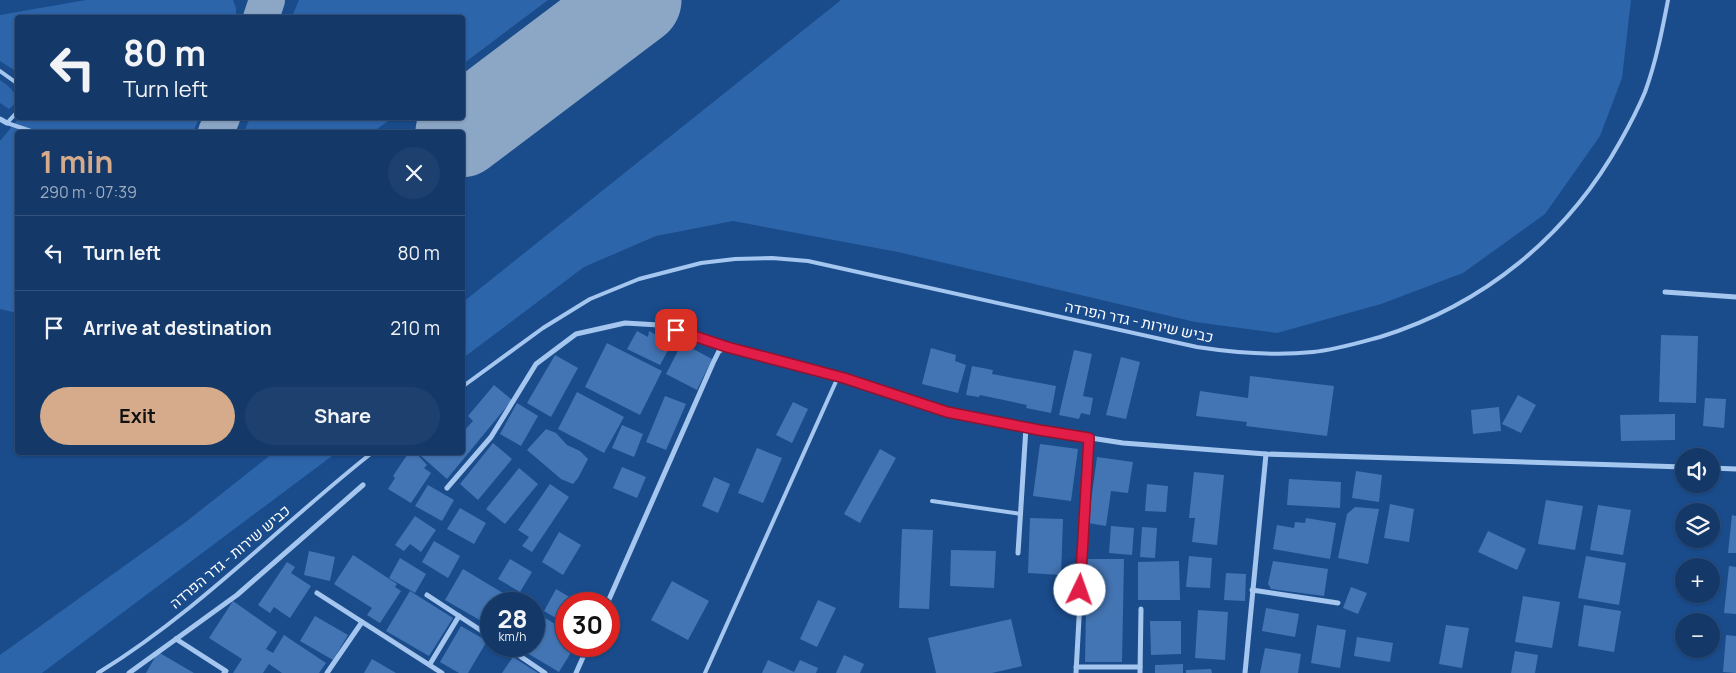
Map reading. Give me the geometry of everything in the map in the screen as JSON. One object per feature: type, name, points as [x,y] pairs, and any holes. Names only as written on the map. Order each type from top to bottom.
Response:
[{"type":"street","points":[[0,119],[7,123]]},
{"type":"street","points":[[1665,292],[1736,297]]},
{"type":"street","points":[[447,488],[491,437],[536,364],[576,334],[625,323],[659,324],[727,347],[838,377],[947,412],[1123,443],[1266,454],[1675,467]]},
{"type":"street","points":[[612,592],[719,350],[727,347]]},
{"type":"street","points":[[1018,552],[1026,427]]},
{"type":"street","points":[[1089,438],[1076,670],[1140,670],[1141,609]]},
{"type":"street","points":[[1245,673],[1266,454]]},
{"type":"street","points":[[1720,468],[1736,469]]},
{"type":"street","points":[[129,673],[237,595],[363,485]]},
{"type":"street","points":[[1252,590],[1338,603]]},
{"type":"street","points":[[317,594],[442,673]]},
{"type":"street","points":[[427,595],[480,630]]},
{"type":"street","points":[[430,664],[458,616]]},
{"type":"street","points":[[327,673],[362,622]]},
{"type":"street","points":[[176,639],[226,671],[224,673]]},
{"type":"street","points":[[521,657],[545,673]]},
{"type":"street","points":[[576,673],[583,657]]},
{"type":"lane","name":"כביש שירות - גדר הפרדה","points":[[465,384],[543,328],[590,299],[639,279],[701,263],[735,259],[772,258],[808,261],[1197,347],[1240,353],[1315,352],[1363,342],[1435,316],[1472,296],[1514,269],[1546,240],[1579,205],[1605,170],[1645,92],[1661,40],[1668,0]]},
{"type":"lane","points":[[0,71],[15,82]]},
{"type":"lane","points":[[15,114],[7,123],[28,130]]},
{"type":"lane","points":[[705,673],[838,377]]},
{"type":"lane","name":"כביש שירות - גדר הפרדה","points":[[98,673],[155,634],[219,584],[370,455]]},
{"type":"lane","points":[[932,501],[1020,514]]},
{"type":"shaded area","points":[[86,0],[233,0],[236,8],[236,15],[15,15],[15,71],[0,61],[0,15]]},
{"type":"shaded area","points":[[299,0],[548,0],[465,62],[465,15],[293,15]]},
{"type":"shaded area","points":[[841,0],[1631,0],[1622,78],[1600,136],[1545,214],[1463,273],[1381,304],[1277,333],[1195,322],[898,252],[733,221],[656,236],[584,267],[465,356],[465,300]]},
{"type":"shaded area","points":[[0,80],[12,90],[15,95],[15,104],[9,109],[0,103]]},
{"type":"shaded area","points":[[17,120],[198,120],[194,130],[15,130],[15,313],[0,309],[0,141]]},
{"type":"shaded area","points":[[249,120],[389,120],[376,130],[245,130]]},
{"type":"shaded area","points":[[270,455],[333,455],[42,673],[0,673],[0,655],[187,521]]},
{"type":"building","points":[[637,331],[648,337],[649,331],[672,343],[660,365],[627,349]]},
{"type":"building","points":[[1661,335],[1698,336],[1696,403],[1659,402]]},
{"type":"building","points":[[607,343],[662,371],[640,415],[585,387]]},
{"type":"building","points":[[682,343],[712,359],[697,390],[666,374]]},
{"type":"building","points":[[931,348],[956,355],[955,361],[966,365],[958,393],[922,384]]},
{"type":"building","points":[[1074,350],[1092,354],[1083,396],[1093,398],[1090,415],[1081,413],[1079,419],[1059,415]]},
{"type":"building","points":[[555,355],[578,368],[551,417],[527,403]]},
{"type":"building","points":[[1121,357],[1140,362],[1126,419],[1106,415]]},
{"type":"building","points":[[972,366],[993,370],[992,374],[1056,386],[1051,413],[1026,408],[1027,405],[980,395],[979,397],[966,395]]},
{"type":"building","points":[[1250,376],[1334,386],[1327,436],[1246,426],[1247,422],[1196,416],[1200,391],[1248,398]]},
{"type":"building","points":[[494,385],[512,400],[447,479],[420,455],[465,455],[465,430],[473,421],[468,416]]},
{"type":"building","points":[[577,392],[624,417],[604,453],[558,429]]},
{"type":"building","points":[[1518,395],[1536,405],[1521,433],[1502,424]]},
{"type":"building","points":[[665,396],[686,404],[666,450],[646,442]]},
{"type":"building","points":[[1705,398],[1726,399],[1724,428],[1703,426]]},
{"type":"building","points":[[793,402],[808,409],[792,443],[776,435]]},
{"type":"building","points":[[517,403],[538,416],[521,446],[500,434]]},
{"type":"building","points":[[1499,407],[1501,431],[1473,434],[1471,410]]},
{"type":"building","points":[[1675,414],[1675,440],[1621,441],[1620,415]]},
{"type":"building","points":[[622,425],[643,434],[634,457],[612,448]]},
{"type":"building","points":[[546,429],[556,433],[567,445],[580,451],[588,459],[573,484],[561,479],[527,450]]},
{"type":"building","points":[[493,443],[512,459],[478,500],[460,484]]},
{"type":"building","points":[[1040,444],[1078,449],[1071,501],[1033,496]]},
{"type":"building","points":[[757,448],[782,458],[763,503],[738,493]]},
{"type":"building","points":[[880,449],[896,458],[860,523],[844,514]]},
{"type":"building","points":[[407,455],[418,455],[427,465],[424,468],[431,473],[411,503],[388,489],[395,478],[393,476]]},
{"type":"building","points":[[1097,457],[1133,462],[1128,493],[1111,491],[1106,526],[1088,523]]},
{"type":"building","points":[[622,467],[646,477],[637,498],[613,488]]},
{"type":"building","points":[[519,468],[538,484],[505,524],[486,509]]},
{"type":"building","points":[[1356,471],[1382,475],[1379,502],[1352,498]]},
{"type":"building","points":[[1194,472],[1224,475],[1217,545],[1192,542],[1195,518],[1189,518]]},
{"type":"building","points":[[714,477],[730,484],[718,513],[702,506]]},
{"type":"building","points":[[1289,479],[1341,482],[1340,508],[1287,505]]},
{"type":"building","points":[[550,484],[569,497],[532,552],[522,546],[529,537],[518,530]]},
{"type":"building","points":[[1147,484],[1168,486],[1166,512],[1145,511]]},
{"type":"building","points":[[428,485],[454,500],[442,521],[415,506]]},
{"type":"building","points":[[1546,500],[1583,506],[1575,550],[1538,544]]},
{"type":"building","points":[[1390,504],[1414,509],[1409,542],[1384,538]]},
{"type":"building","points":[[1598,505],[1631,510],[1623,555],[1590,550]]},
{"type":"building","points":[[1355,507],[1379,509],[1368,564],[1338,558],[1347,514]]},
{"type":"building","points":[[460,508],[486,523],[474,544],[447,529]]},
{"type":"building","points":[[1732,515],[1736,516],[1736,553],[1728,553]]},
{"type":"building","points":[[415,516],[436,530],[421,552],[410,544],[404,551],[395,545]]},
{"type":"building","points":[[1030,518],[1063,519],[1061,575],[1028,573]]},
{"type":"building","points":[[1306,518],[1336,523],[1330,559],[1273,549],[1277,525],[1294,528],[1295,522],[1305,523]]},
{"type":"building","points":[[1111,526],[1134,528],[1132,555],[1109,553]]},
{"type":"building","points":[[1142,527],[1157,528],[1155,558],[1140,557]]},
{"type":"building","points":[[902,529],[933,530],[929,609],[899,608]]},
{"type":"building","points":[[1488,531],[1526,549],[1517,570],[1478,552]]},
{"type":"building","points":[[559,532],[581,545],[563,575],[542,562]]},
{"type":"building","points":[[434,541],[460,556],[448,578],[422,562]]},
{"type":"building","points":[[951,550],[996,551],[994,588],[950,586]]},
{"type":"building","points":[[309,551],[335,557],[330,581],[304,575]]},
{"type":"building","points":[[353,555],[397,584],[395,587],[401,591],[380,623],[367,615],[372,608],[334,584]]},
{"type":"building","points":[[1189,556],[1212,558],[1210,588],[1186,587]]},
{"type":"building","points":[[1586,556],[1626,563],[1619,605],[1578,598]]},
{"type":"building","points":[[400,558],[426,574],[415,593],[389,578]]},
{"type":"building","points":[[510,559],[532,572],[520,592],[498,579]]},
{"type":"building","points":[[1087,559],[1124,559],[1122,662],[1085,662]]},
{"type":"building","points":[[1179,561],[1180,600],[1138,600],[1138,562]]},
{"type":"building","points":[[1273,561],[1328,569],[1324,596],[1271,589],[1268,584]]},
{"type":"building","points":[[287,562],[295,567],[291,573],[311,586],[290,618],[274,607],[270,613],[258,605]]},
{"type":"building","points":[[1729,566],[1736,567],[1736,614],[1724,613]]},
{"type":"building","points":[[463,569],[501,592],[480,592],[480,620],[445,600]]},
{"type":"building","points":[[1226,573],[1246,574],[1245,601],[1224,600]]},
{"type":"building","points":[[672,581],[709,601],[688,640],[651,620]]},
{"type":"building","points":[[1351,587],[1367,593],[1358,614],[1343,608]]},
{"type":"building","points":[[556,589],[561,592],[555,592],[555,618],[545,612]]},
{"type":"building","points":[[410,591],[453,618],[429,656],[386,631]]},
{"type":"building","points":[[1523,596],[1560,602],[1552,648],[1515,642]]},
{"type":"building","points":[[818,600],[836,608],[817,647],[800,639]]},
{"type":"building","points":[[233,601],[277,632],[266,649],[273,653],[284,635],[326,663],[319,673],[282,673],[269,664],[263,673],[233,673],[242,659],[209,638]]},
{"type":"building","points":[[1584,605],[1621,611],[1614,652],[1578,646]]},
{"type":"building","points":[[1266,608],[1299,614],[1295,637],[1262,631]]},
{"type":"building","points":[[1198,610],[1228,612],[1225,660],[1195,658]]},
{"type":"building","points":[[315,616],[348,635],[333,660],[300,641]]},
{"type":"building","points":[[545,618],[555,624],[555,657],[568,657],[559,672],[534,657],[545,657]]},
{"type":"building","points":[[1011,619],[1022,666],[992,673],[936,673],[928,638]]},
{"type":"building","points":[[1150,621],[1181,621],[1181,654],[1151,655]]},
{"type":"building","points":[[1317,625],[1346,630],[1340,668],[1311,663]]},
{"type":"building","points":[[1446,625],[1469,628],[1462,668],[1439,664]]},
{"type":"building","points":[[461,626],[480,637],[480,653],[468,673],[459,673],[440,662]]},
{"type":"building","points":[[1726,635],[1736,636],[1736,673],[1723,672]]},
{"type":"building","points":[[1357,637],[1393,643],[1390,662],[1354,656]]},
{"type":"building","points":[[1265,648],[1301,654],[1298,673],[1260,673]]},
{"type":"building","points":[[1515,651],[1538,655],[1535,673],[1511,673]]},
{"type":"building","points":[[158,652],[194,673],[146,673]]},
{"type":"building","points":[[844,655],[864,664],[860,673],[836,673]]},
{"type":"building","points":[[513,657],[538,673],[502,673]]},
{"type":"building","points":[[372,659],[396,673],[364,673]]},
{"type":"building","points":[[768,660],[794,672],[800,660],[818,668],[816,673],[762,673]]},
{"type":"building","points":[[1183,664],[1183,673],[1155,673],[1155,665]]},
{"type":"building","points":[[1211,669],[1212,673],[1186,673],[1186,670]]},
{"type":"taxiway","points":[[262,15],[267,0]]},
{"type":"taxiway","points":[[217,130],[221,120]]},
{"type":"runway","points":[[464,130],[636,0]]},
{"type":"route","points":[[676,330],[727,347],[844,378],[947,412],[1089,438],[1080,590]]}]
